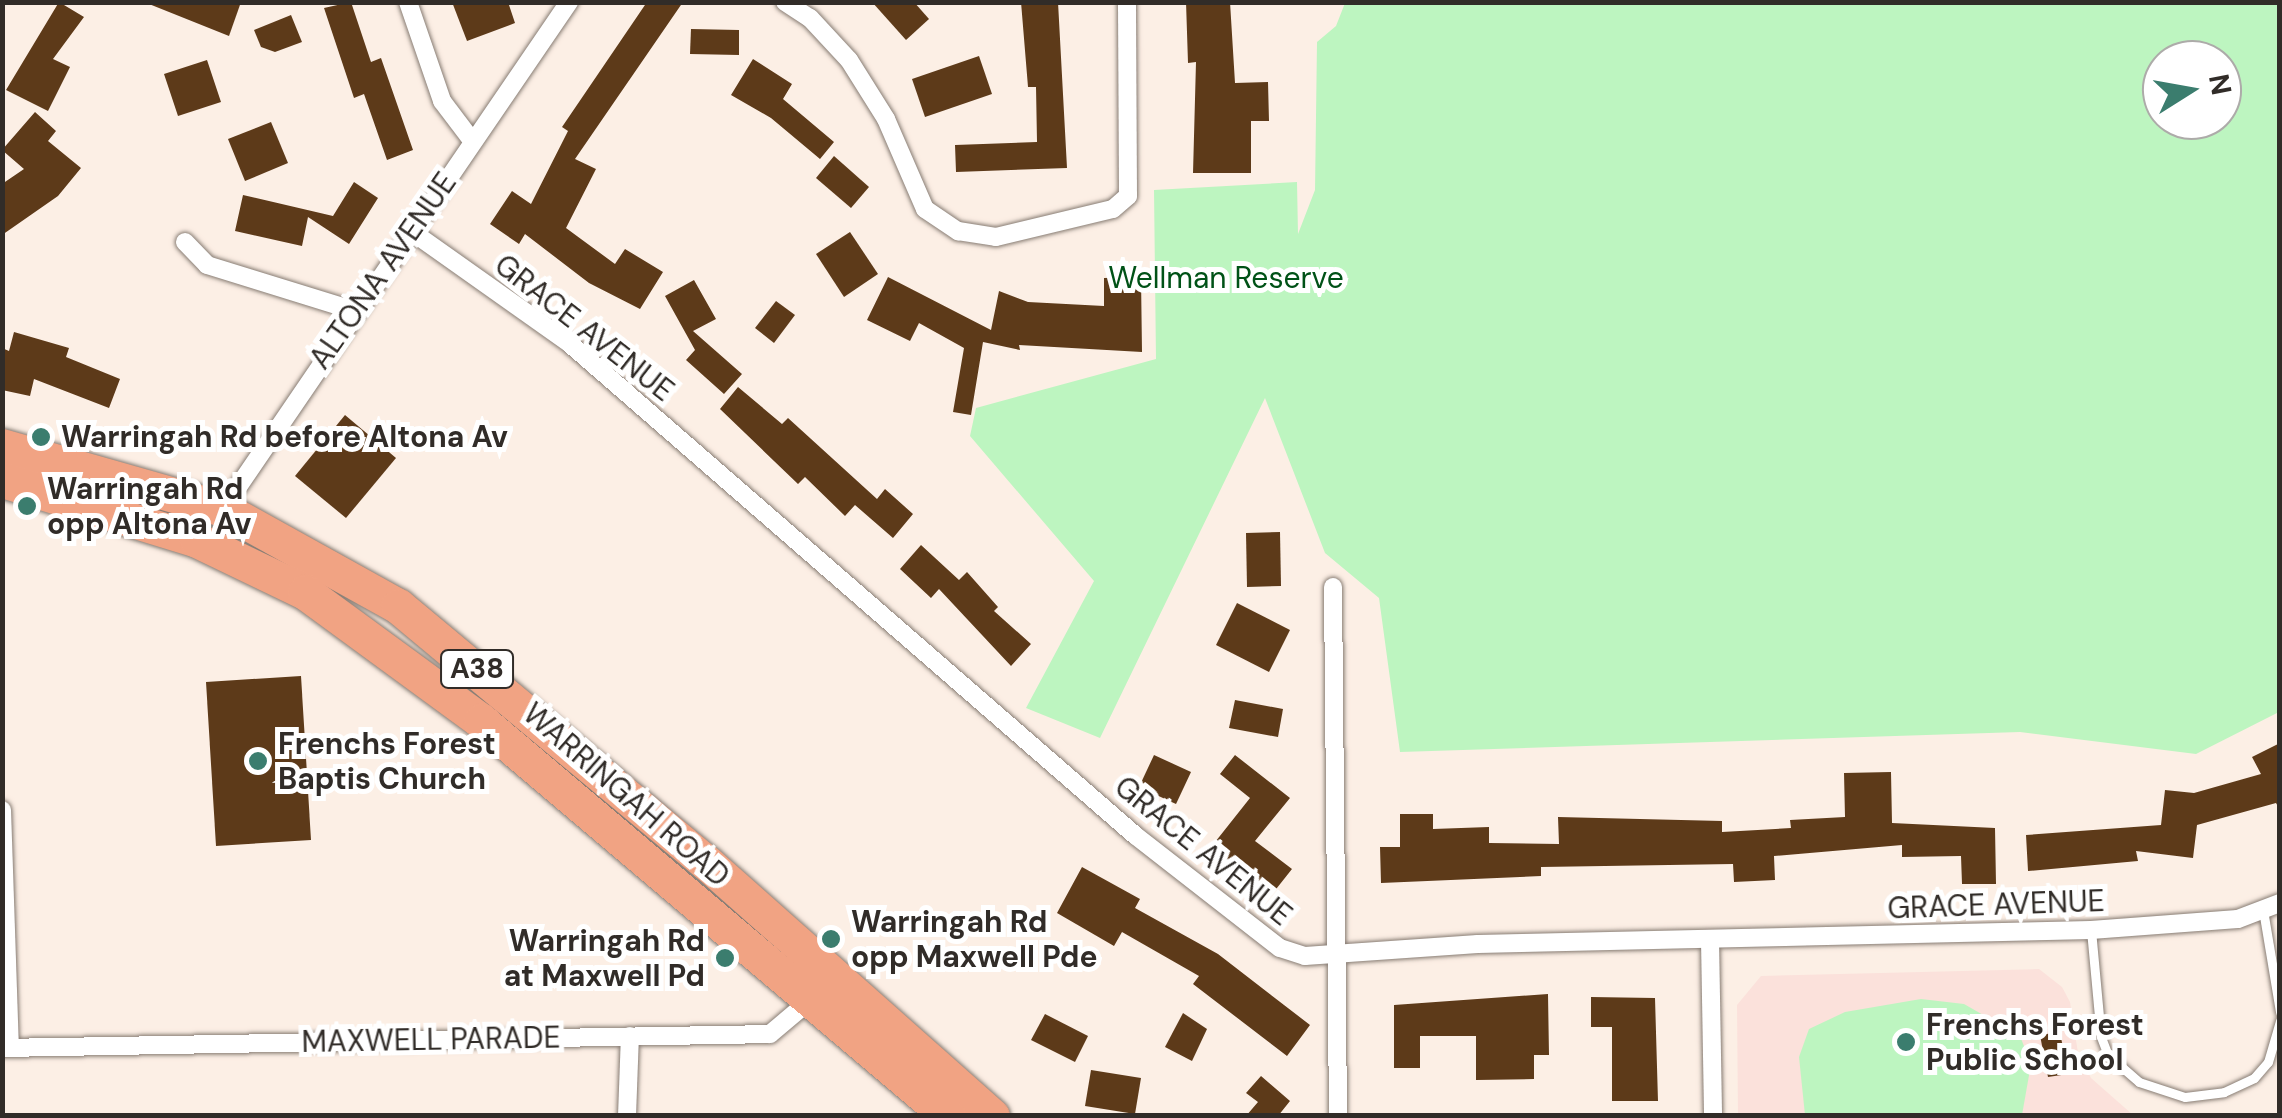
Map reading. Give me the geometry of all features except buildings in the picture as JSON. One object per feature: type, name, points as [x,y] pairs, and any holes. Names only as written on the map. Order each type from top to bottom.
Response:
[{"type":"highway","name":"WARRINGAH ROAD","points":[[2,446],[224,509],[398,606],[832,972],[992,1116]]},
{"type":"highway","name":"WARRINGAH ROAD","points":[[2,480],[197,540],[305,592],[436,685],[948,1116]]},
{"type":"highway","name":"ALTONA AVENUE","points":[[197,540],[224,509]]},
{"type":"highway","name":"MAXWELL PARADE","points":[[808,1002],[832,972]]},
{"type":"street","points":[[408,2],[442,101],[472,142]]},
{"type":"street","name":"ALTONA AVENUE","points":[[224,509],[569,2]]},
{"type":"street","points":[[785,2],[810,18],[849,60],[886,118],[926,209],[958,232],[996,237],[1112,210],[1128,196],[1127,2]]},
{"type":"street","name":"GRACE AVENUE","points":[[411,231],[568,344],[1121,823],[1280,948],[1305,956],[1370,948],[2090,930],[2238,918],[2271,907]]},
{"type":"street","points":[[185,242],[207,264],[356,311]]},
{"type":"street","points":[[1333,587],[1338,1116]]},
{"type":"street","points":[[2,810],[6,1048]]},
{"type":"street","points":[[1710,940],[1713,1116]]},
{"type":"street","name":"MAXWELL PARADE","points":[[6,1048],[770,1034],[808,1002]]},
{"type":"street","points":[[627,1116],[630,1036]]},
{"type":"lane","points":[[2271,907],[2280,1012]]},
{"type":"lane","points":[[2090,930],[2101,1038],[2108,1055],[2139,1082],[2185,1097],[2224,1092],[2254,1078],[2268,1062],[2280,1021]]},
{"type":"shaded area","name":"Frenchs Forest Public School","points":[[2039,969],[2062,987],[2070,1002],[2078,1053],[2091,1078],[2133,1115],[1738,1115],[1737,1005],[1761,976]]},
{"type":"green space","name":"Wellman Reserve","points":[[1345,3],[2279,3],[2279,712],[2196,754],[2020,732],[1400,752],[1379,598],[1325,553],[1265,398],[1100,738],[1026,708],[1094,581],[970,436],[976,408],[1156,359],[1154,190],[1297,182],[1298,234],[1315,190],[1317,42],[1336,26]]},
{"type":"green space","points":[[1921,999],[1964,1004],[2020,1036],[2031,1064],[2022,1115],[1805,1115],[1799,1057],[1809,1029],[1845,1012]]},
{"type":"place","name":"Warringah Rd before Altona Av","points":[[41,437]]},
{"type":"place","name":"Warringah Rd opp Altona Av","points":[[27,506]]},
{"type":"place","name":"Frenchs Forest Baptis Church","points":[[258,761]]},
{"type":"place","name":"Warringah Rd opp Maxwell Pde","points":[[831,939]]},
{"type":"place","name":"Warringah Rd at Maxwell Pd","points":[[725,958]]},
{"type":"place","name":"Frenchs Forest Public School","points":[[1906,1042]]}]
